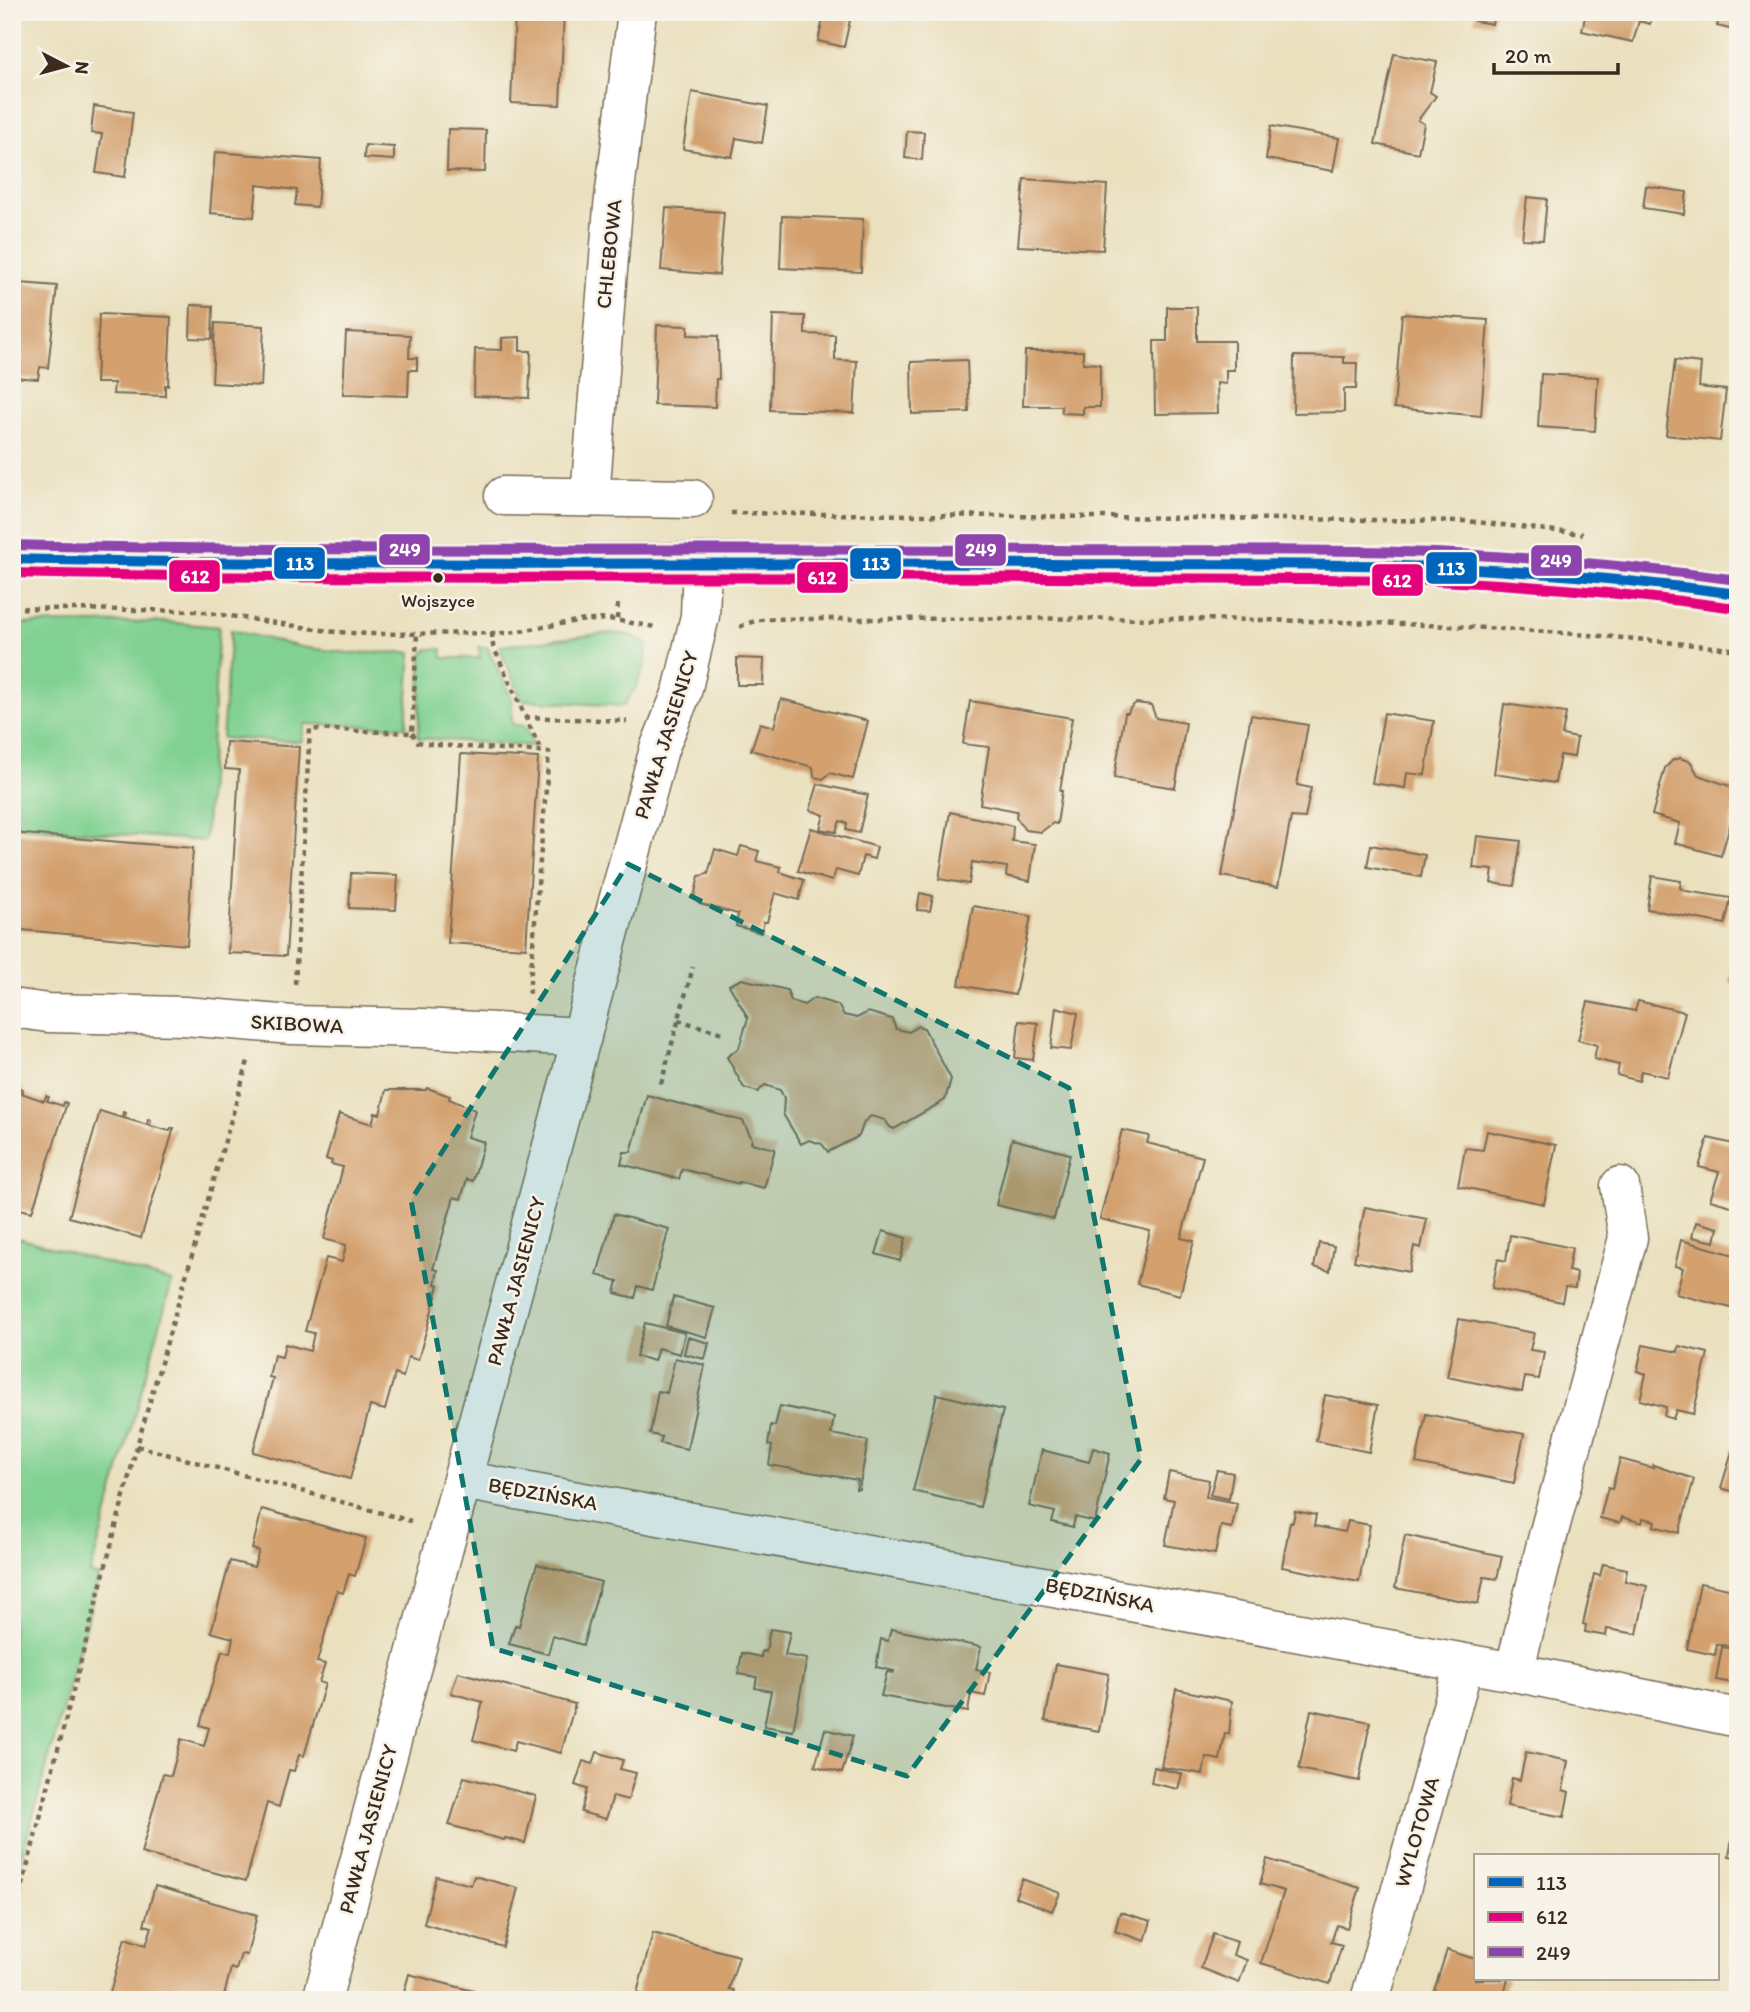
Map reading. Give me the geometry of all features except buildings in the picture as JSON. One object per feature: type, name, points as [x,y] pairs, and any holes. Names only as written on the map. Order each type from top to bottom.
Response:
[{"type":"street","name":"CHLEBOWA","points":[[590,497],[613,207],[637,12]]},
{"type":"street","points":[[504,496],[693,499]]},
{"type":"street","points":[[12,559],[179,563],[702,562],[1403,566],[1678,586],[1738,594]]},
{"type":"street","name":"PAWŁA JASIENICY","points":[[322,2000],[659,749],[682,692],[700,616],[702,562]]},
{"type":"street","name":"SKIBOWA","points":[[12,1008],[48,1013],[184,1016],[274,1024],[423,1028],[582,1037]]},
{"type":"street","points":[[1514,1672],[1628,1238],[1620,1186]]},
{"type":"street","name":"BĘDZIŃSKA","points":[[462,1479],[1514,1672],[1738,1718]]},
{"type":"street","name":"WYLOTOWA","points":[[1370,2000],[1464,1664]]},
{"type":"path","points":[[12,608],[195,611],[337,632],[492,633],[609,618],[666,630]]},
{"type":"path","points":[[733,631],[749,622],[763,619],[1396,622],[1600,635],[1738,650]]},
{"type":"path","points":[[417,633],[412,733],[418,742],[549,752],[528,1001]]},
{"type":"path","points":[[492,633],[493,646],[541,751]]},
{"type":"path","points":[[525,716],[626,722]]},
{"type":"path","points":[[12,1925],[137,1446],[252,1048],[274,1024],[310,729],[412,733]]},
{"type":"path","points":[[661,1084],[693,967]]},
{"type":"path","points":[[678,1020],[726,1034]]},
{"type":"path","points":[[137,1446],[449,1531]]},
{"type":"highlighted area","points":[[628,864],[1069,1088],[1141,1459],[907,1776],[493,1648],[411,1200]]},
{"type":"green space","points":[[164,622],[219,627],[205,841],[12,826],[12,624]]},
{"type":"green space","points":[[231,630],[301,647],[349,653],[411,652],[406,727],[305,724],[301,742],[222,738]]},
{"type":"green space","points":[[609,633],[633,636],[646,644],[644,669],[623,706],[522,700],[499,646]]},
{"type":"green space","points":[[479,647],[487,647],[512,699],[512,724],[525,726],[534,746],[418,738],[422,655],[428,649],[442,649],[443,658],[480,658]]},
{"type":"green space","points":[[12,1236],[172,1282],[90,1574],[99,1577],[12,1892]]},
{"type":"transit line","name":"249","points":[[12,545],[403,550],[1358,551],[1527,558],[1738,580]]},
{"type":"transit line","name":"113","points":[[12,559],[402,564],[1358,565],[1527,572],[1738,594]]},
{"type":"transit line","name":"612","points":[[12,573],[402,578],[1399,580],[1568,589],[1736,608]]},
{"type":"place","name":"Wojszyce","points":[[438,578]]}]
